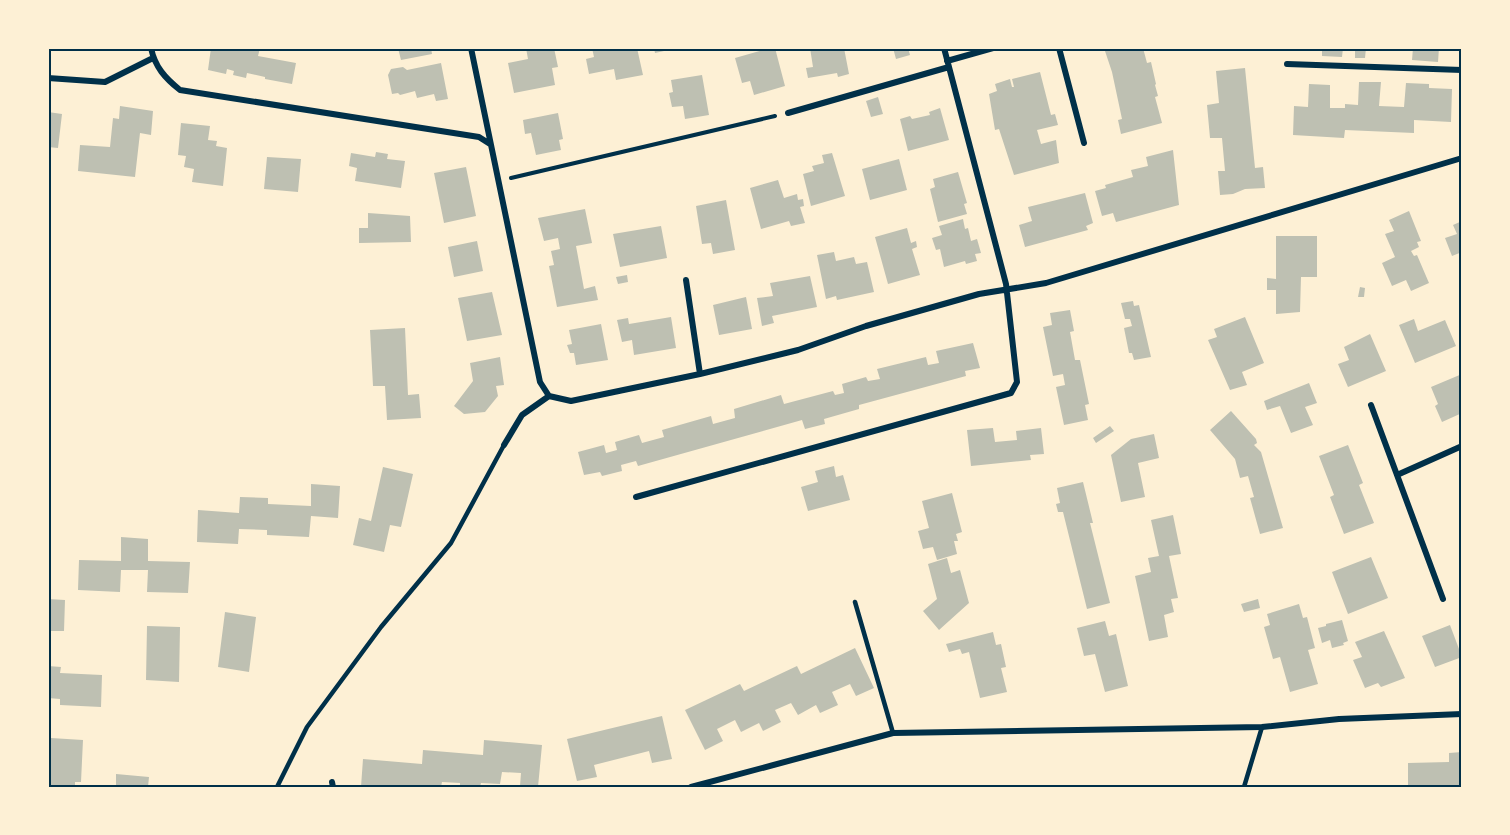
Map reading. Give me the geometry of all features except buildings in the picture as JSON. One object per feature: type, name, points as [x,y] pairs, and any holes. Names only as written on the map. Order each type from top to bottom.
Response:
[{"type":"street","points":[[151,48],[153,58],[165,78],[180,90],[479,138],[490,144]]},
{"type":"street","points":[[471,48],[540,382],[549,396]]},
{"type":"street","points":[[636,497],[1011,393],[1017,382],[1007,291],[944,48]]},
{"type":"street","points":[[788,113],[993,48]]},
{"type":"street","points":[[1059,48],[1084,143]]},
{"type":"street","points":[[48,78],[105,82],[153,58]]},
{"type":"street","points":[[1287,64],[1462,70]]},
{"type":"street","points":[[504,445],[522,415],[549,396],[571,400],[700,374],[798,350],[866,326],[979,294],[1046,284],[1462,158]]},
{"type":"street","points":[[686,280],[700,374]]},
{"type":"street","points":[[1371,405],[1443,599]]},
{"type":"street","points":[[1397,475],[1462,446]]},
{"type":"street","points":[[691,787],[893,733],[1262,727],[1339,719],[1462,714]]},
{"type":"lane","points":[[277,787],[307,727],[381,627],[451,543],[504,445]]},
{"type":"lane","points":[[855,602],[893,733]]},
{"type":"lane","points":[[1244,787],[1262,727]]},
{"type":"path","points":[[499,181],[788,113]]}]
